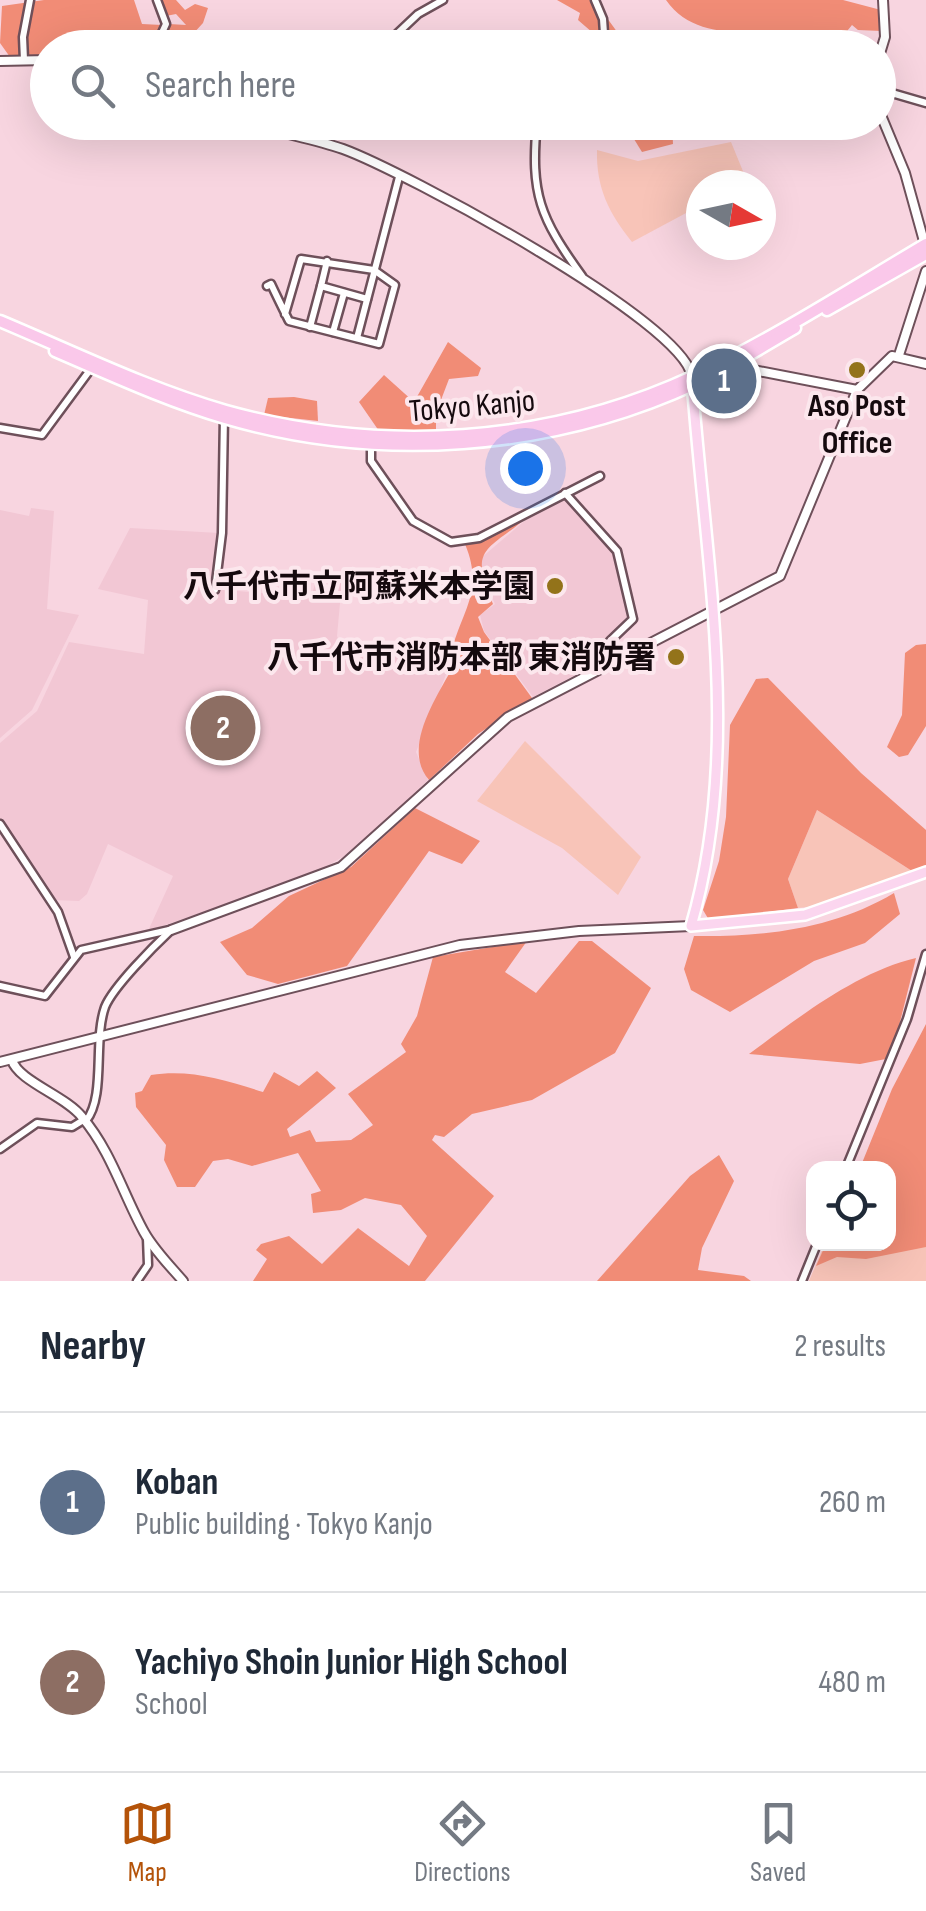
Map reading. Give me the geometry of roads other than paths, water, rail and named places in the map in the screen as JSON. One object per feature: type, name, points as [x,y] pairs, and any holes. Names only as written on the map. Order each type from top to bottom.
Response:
[{"type":"highway","name":"Tokyo Kanjo","points":[[224,414],[326,432],[455,436],[560,421],[692,381],[926,245]]},
{"type":"highway","name":"Tokyo Kanjo","points":[[0,324],[94,364],[275,430],[371,444],[445,444],[530,435],[626,411],[740,360],[926,253]]},
{"type":"main road","points":[[692,381],[711,612],[718,781],[708,864],[691,926],[805,915],[926,872]]},
{"type":"street","points":[[24,60],[23,37],[30,0]]},
{"type":"street","points":[[157,0],[166,24],[163,30]]},
{"type":"street","points":[[401,30],[418,14],[443,0]]},
{"type":"street","points":[[596,0],[604,30]]},
{"type":"street","points":[[883,0],[885,30]]},
{"type":"street","points":[[0,61],[30,60]]},
{"type":"street","points":[[896,95],[926,104]]},
{"type":"street","points":[[311,140],[344,149],[400,177],[582,276],[684,354],[692,381]]},
{"type":"street","points":[[536,140],[532,169],[535,190],[550,228],[582,276]]},
{"type":"street","points":[[892,140],[905,172],[926,253]]},
{"type":"street","points":[[357,338],[400,177]]},
{"type":"street","points":[[267,286],[271,284],[289,321],[379,344],[395,286],[374,270],[301,259],[286,314]]},
{"type":"street","points":[[310,327],[327,261]]},
{"type":"street","points":[[899,354],[926,271]]},
{"type":"street","points":[[321,286],[367,299]]},
{"type":"street","points":[[333,332],[344,293]]},
{"type":"street","points":[[0,986],[45,996],[86,947],[171,930],[341,867],[508,718],[780,576],[856,390],[886,358],[899,354],[926,364]]},
{"type":"street","points":[[740,360],[748,369],[856,390]]},
{"type":"street","points":[[0,428],[42,435],[94,364]]},
{"type":"street","points":[[215,590],[222,534],[224,414]]},
{"type":"street","points":[[371,444],[370,461],[413,521],[451,542],[479,538],[600,476]]},
{"type":"street","points":[[566,492],[616,551],[633,619],[610,641],[617,659]]},
{"type":"street","points":[[0,824],[58,912],[74,957]]},
{"type":"street","points":[[0,1062],[408,956],[578,932],[691,926]]},
{"type":"street","points":[[0,1149],[37,1122],[72,1128],[85,1120],[97,1092],[98,1038],[109,999],[171,930]]},
{"type":"street","points":[[849,1161],[907,1018],[926,954]]},
{"type":"street","points":[[12,1060],[20,1075],[51,1090],[85,1120],[147,1236],[183,1281]]},
{"type":"street","points":[[137,1281],[148,1265],[147,1236]]},
{"type":"street","points":[[802,1281],[814,1251]]},
{"type":"place","name":"Aso Post Office","points":[[857,370]]},
{"type":"place","name":"Koban","points":[[724,381]]},
{"type":"place","name":"八千代市立阿蘇米本学園","points":[[555,586]]},
{"type":"place","name":"八千代市消防本部 東消防署","points":[[676,657]]},
{"type":"place","name":"Yachiyo Shoin Junior High School","points":[[223,728]]}]
